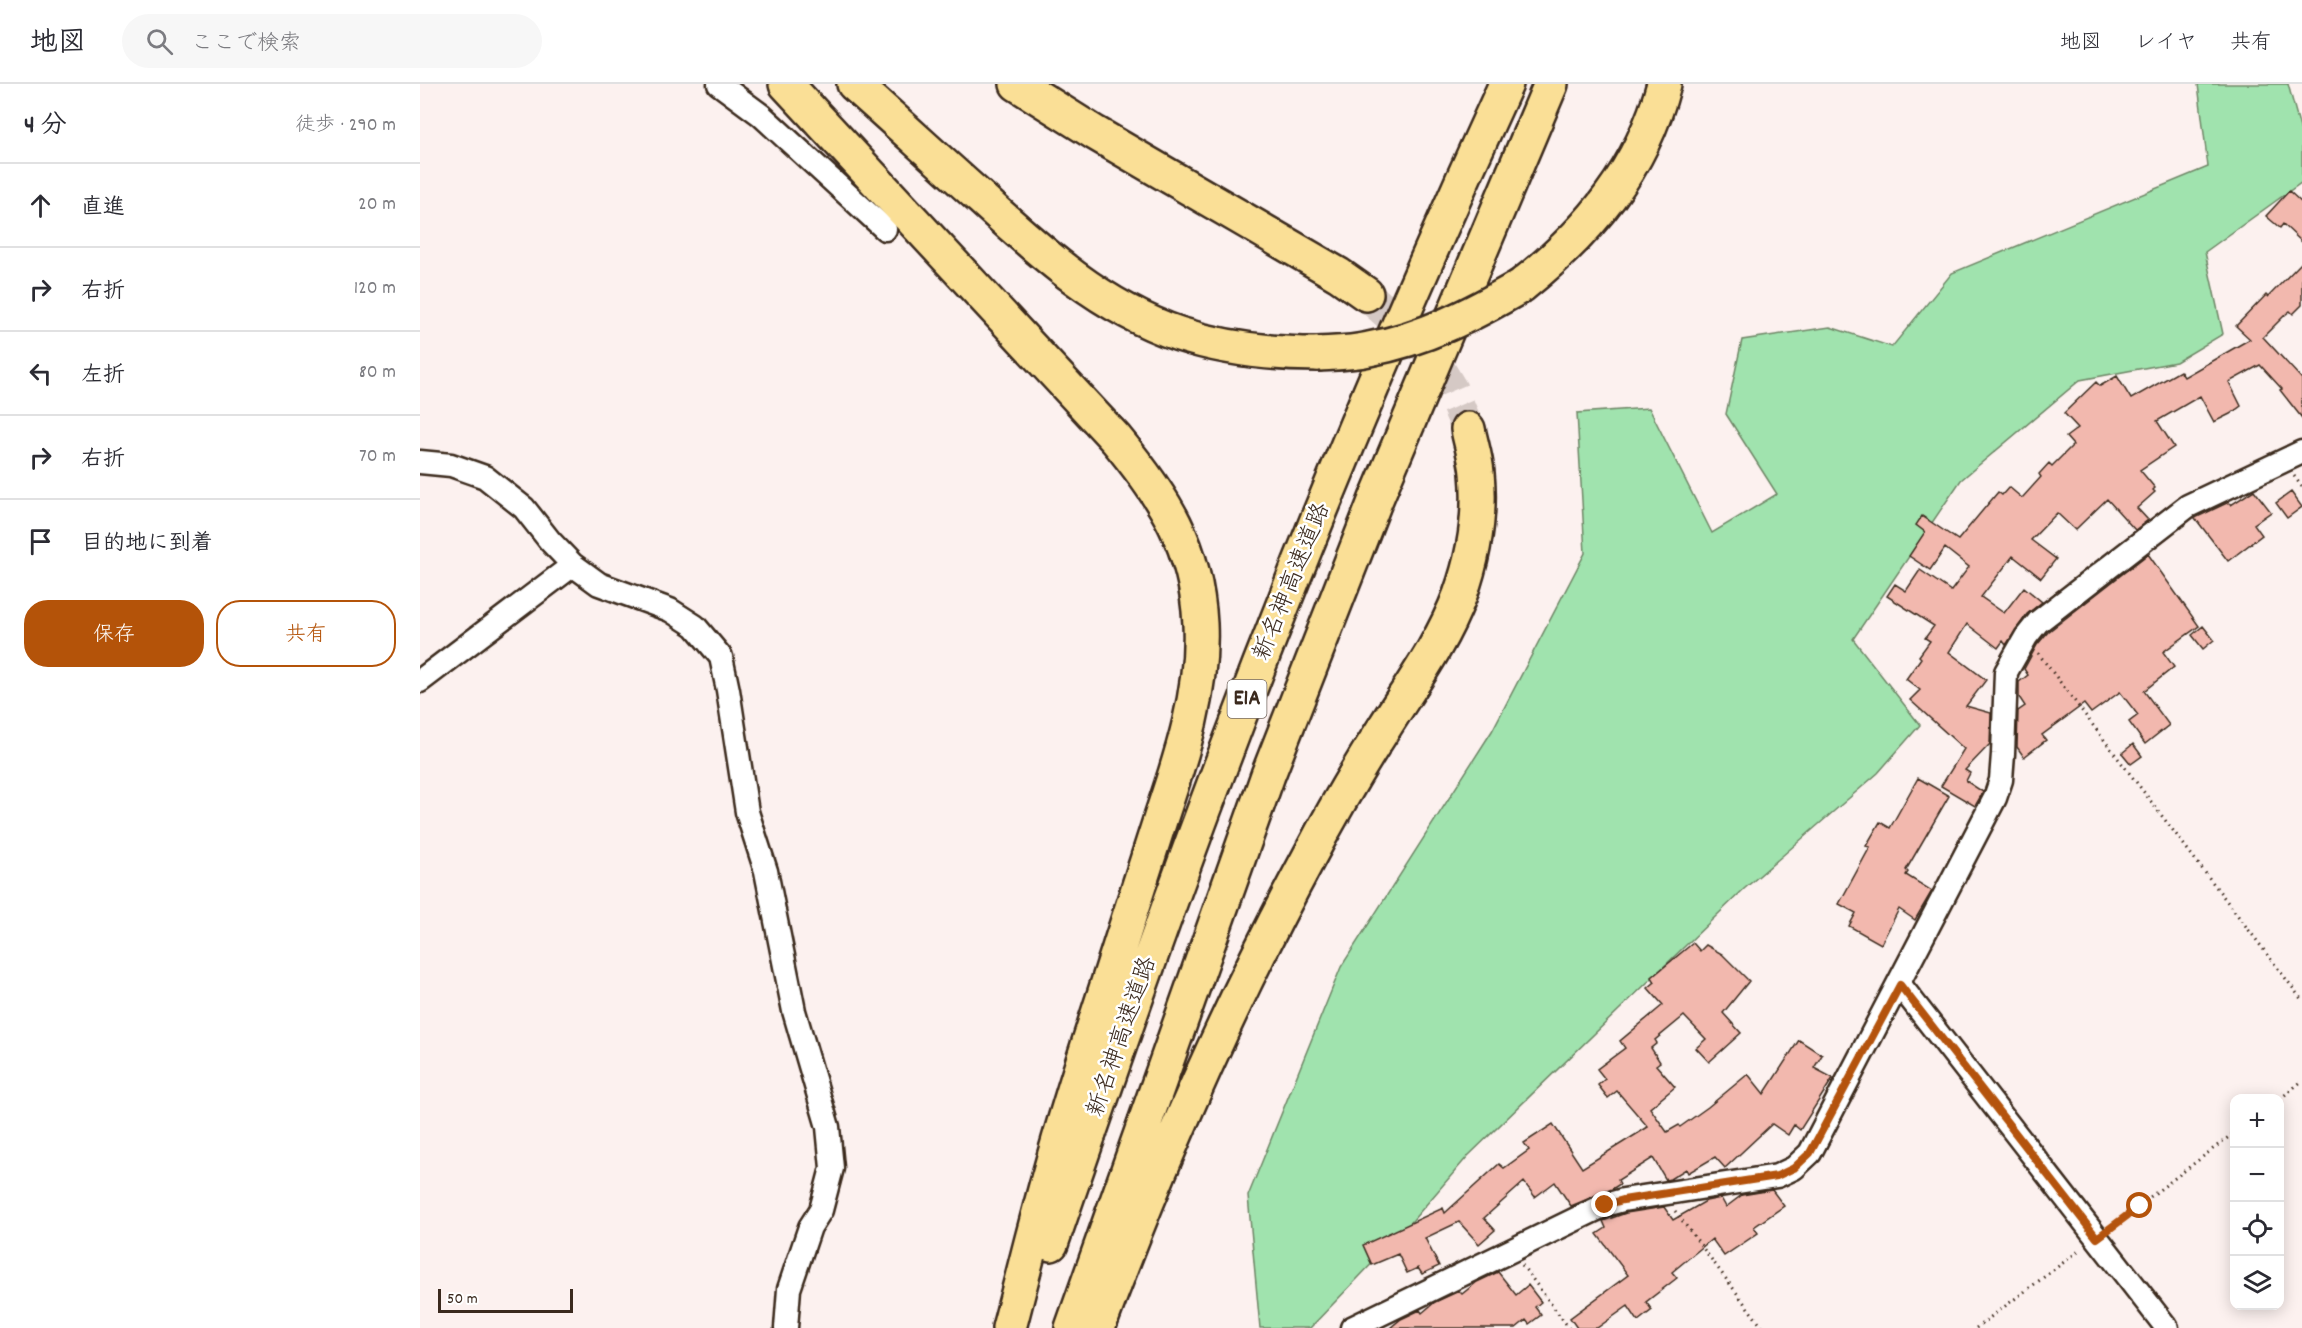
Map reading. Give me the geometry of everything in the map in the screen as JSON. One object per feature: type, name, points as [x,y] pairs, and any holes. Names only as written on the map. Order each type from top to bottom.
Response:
[{"type":"highway","points":[[786,84],[1116,439],[1146,475],[1170,512],[1186,548],[1196,586],[1200,624],[1199,665],[1192,711],[1181,757],[1051,1167],[1009,1328]]},
{"type":"highway","points":[[854,84],[1032,245],[1068,274],[1105,299],[1142,319],[1179,334],[1224,346],[1271,354],[1318,354],[1367,350],[1403,341],[1482,309],[1521,286],[1556,258],[1588,224],[1617,187],[1640,147],[1659,105],[1664,84]]},
{"type":"highway","points":[[1017,84],[1095,133],[1311,258],[1366,294]]},
{"type":"highway","name":"新名神高速道路","points":[[1023,1328],[1118,1050],[1223,760],[1328,494],[1450,207],[1506,84]]},
{"type":"highway","name":"新名神高速道路","points":[[1072,1328],[1167,1054],[1272,764],[1376,499],[1551,84]]},
{"type":"highway","points":[[1098,1328],[1155,1181],[1228,1017],[1309,856],[1347,789],[1443,634],[1460,594],[1472,555],[1479,512],[1477,471],[1468,429]]},
{"type":"street","points":[[719,84],[761,115],[885,229]]},
{"type":"street","points":[[1352,1328],[1605,1205],[1623,1200],[1777,1176],[1794,1168],[1810,1153],[1900,985],[1995,798],[2001,780],[2006,672],[2026,637],[2038,622],[2188,506],[2302,452]]},
{"type":"street","points":[[420,462],[451,465],[484,477],[524,508],[550,542],[573,565],[599,584],[670,610],[695,626],[721,657],[747,812],[766,872],[794,1011],[828,1127],[832,1168],[821,1210],[810,1227],[789,1289],[786,1328]]},
{"type":"street","points":[[420,681],[573,565]]},
{"type":"street","points":[[1900,985],[2167,1328]]},
{"type":"path","points":[[2026,637],[2302,1000]]},
{"type":"path","points":[[2284,1096],[2302,1082]]},
{"type":"path","points":[[1976,1328],[2230,1137]]},
{"type":"path","points":[[1663,1195],[1763,1328]]},
{"type":"path","points":[[1512,1252],[1569,1328]]},
{"type":"green space","points":[[2198,84],[2288,84],[2302,135],[2302,182],[2205,252],[2223,334],[2176,362],[2080,380],[1961,480],[1853,639],[1920,725],[1878,773],[1744,889],[1468,1156],[1407,1227],[1310,1328],[1260,1328],[1248,1196],[1341,967],[1492,731],[1585,553],[1577,413],[1649,408],[1712,533],[1777,494],[1726,414],[1742,340],[1830,327],[1892,347],[1952,273],[2208,167]]},
{"type":"building","points":[[2289,191],[2302,203],[2302,242],[2283,224],[2280,228],[2266,216]]},
{"type":"building","points":[[2302,262],[2302,305],[2293,314],[2290,311],[2285,315],[2263,337],[2302,379],[2302,418],[2280,390],[2282,389],[2260,365],[2229,382],[2241,406],[2230,414],[2214,422],[2200,396],[2157,421],[2174,447],[2140,470],[2155,488],[2153,490],[2155,492],[2137,508],[2148,520],[2135,530],[2107,499],[2075,530],[2057,513],[2031,540],[2056,559],[2041,578],[2013,556],[1981,597],[2004,613],[2024,587],[2042,602],[2027,614],[2006,645],[2003,641],[1998,648],[1967,624],[1949,652],[1986,680],[1966,706],[1991,713],[1990,744],[1965,770],[1970,773],[1966,781],[1983,792],[1975,806],[1941,786],[1964,749],[1910,700],[1920,690],[1906,679],[1930,641],[1925,638],[1934,626],[1887,596],[1895,584],[1906,591],[1920,570],[1951,591],[1969,567],[1945,548],[1930,570],[1909,556],[1925,532],[1916,525],[1922,516],[1958,540],[1998,492],[2002,495],[2009,487],[2022,498],[2041,477],[2039,474],[2049,463],[2052,466],[2073,445],[2066,437],[2078,428],[2064,413],[2096,382],[2100,386],[2117,376],[2131,399],[2180,371],[2184,377],[2250,339],[2236,326]]},
{"type":"building","points":[[2254,490],[2271,512],[2254,524],[2262,535],[2228,561],[2195,518],[2229,502],[2231,505]]},
{"type":"building","points":[[2291,492],[2302,507],[2287,518],[2276,503]]},
{"type":"building","points":[[2148,554],[2199,626],[2163,652],[2174,667],[2144,691],[2169,725],[2145,744],[2129,722],[2138,715],[2120,692],[2091,713],[2084,704],[2042,735],[2046,740],[2024,757],[2017,747],[2018,711],[2025,706],[2019,697],[2019,682],[2028,675],[2024,669],[2037,645],[2048,632]]},
{"type":"building","points":[[2203,626],[2214,640],[2203,649],[2192,635]]},
{"type":"building","points":[[2133,744],[2142,756],[2131,764],[2122,753]]},
{"type":"building","points":[[1918,778],[1949,796],[1906,870],[1908,872],[1906,875],[1932,891],[1915,920],[1899,909],[1881,944],[1849,926],[1856,913],[1839,904],[1870,847],[1866,846],[1880,822],[1890,828]]},
{"type":"building","points":[[1693,943],[1700,951],[1706,945],[1722,954],[1749,981],[1723,1013],[1741,1033],[1709,1062],[1696,1048],[1706,1039],[1684,1016],[1655,1040],[1657,1043],[1651,1048],[1660,1062],[1656,1065],[1675,1087],[1650,1108],[1667,1132],[1679,1125],[1680,1127],[1708,1107],[1748,1074],[1764,1094],[1799,1040],[1822,1055],[1814,1068],[1833,1078],[1800,1130],[1794,1125],[1788,1135],[1772,1124],[1725,1168],[1715,1157],[1688,1173],[1686,1169],[1666,1180],[1653,1158],[1618,1180],[1620,1184],[1612,1189],[1571,1206],[1555,1182],[1535,1197],[1524,1182],[1484,1218],[1495,1230],[1479,1244],[1459,1222],[1425,1238],[1439,1266],[1422,1274],[1418,1268],[1407,1273],[1398,1254],[1372,1265],[1363,1245],[1443,1208],[1445,1213],[1499,1164],[1504,1168],[1529,1150],[1524,1143],[1553,1124],[1582,1168],[1648,1127],[1617,1091],[1608,1098],[1598,1085],[1605,1079],[1597,1069],[1625,1048],[1620,1041],[1663,1005],[1648,988],[1655,982],[1652,977]]},
{"type":"building","points":[[1772,1190],[1784,1206],[1754,1227],[1758,1233],[1724,1256],[1712,1239],[1672,1272],[1677,1278],[1646,1302],[1652,1310],[1638,1321],[1628,1306],[1597,1328],[1577,1328],[1570,1318],[1628,1275],[1597,1234],[1606,1228],[1603,1221],[1626,1213],[1664,1207],[1673,1220],[1706,1201],[1721,1198],[1726,1207],[1742,1195]]},
{"type":"building","points":[[1498,1272],[1516,1295],[1528,1285],[1541,1302],[1535,1307],[1541,1315],[1529,1324],[1526,1320],[1516,1328],[1390,1328],[1401,1319],[1420,1310],[1422,1313],[1435,1302],[1459,1291],[1462,1294],[1477,1282]]},
{"type":"tunnel","points":[[1366,294],[1426,348],[1451,389],[1468,429]]},
{"type":"route","points":[[1605,1205],[1623,1200],[1777,1176],[1794,1168],[1810,1153],[1900,985],[2097,1238],[2140,1206]]}]
